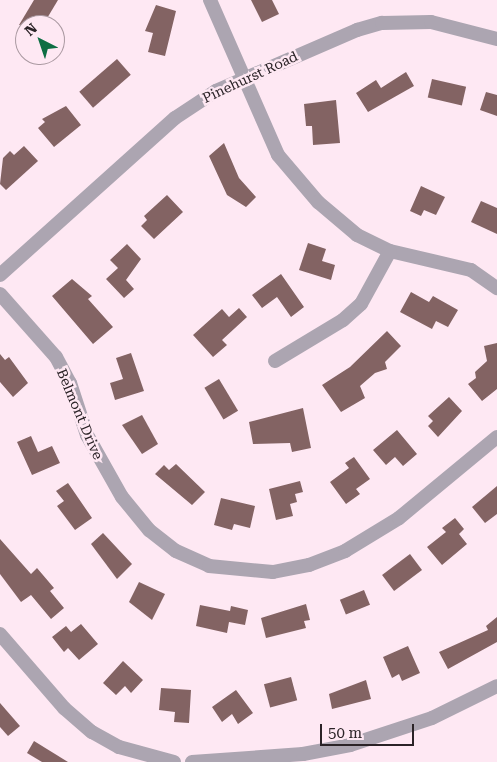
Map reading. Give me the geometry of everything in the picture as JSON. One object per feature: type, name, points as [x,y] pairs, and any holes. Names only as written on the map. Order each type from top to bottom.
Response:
[{"type":"street","points":[[210,0],[284,162],[318,202],[357,235],[390,251],[472,270],[497,288]]},
{"type":"street","name":"Pinehurst Road","points":[[0,275],[183,112],[244,78],[357,30],[389,22],[431,22],[497,39]]},
{"type":"street","points":[[275,361],[343,320],[361,304],[390,251]]},
{"type":"street","name":"Belmont Drive","points":[[0,294],[56,358],[70,383],[88,436],[122,497],[150,530],[176,551],[209,566],[273,572],[309,565],[345,552],[398,518],[497,437]]},
{"type":"street","points":[[0,634],[64,708],[92,732],[119,747],[174,762]]},
{"type":"street","points":[[192,762],[303,754],[350,745],[432,718],[497,686]]},
{"type":"building","points":[[34,0],[58,0],[49,15],[25,15]]},
{"type":"building","points":[[251,0],[272,0],[279,14],[262,22]]},
{"type":"building","points":[[156,5],[176,11],[165,56],[148,52],[153,33],[145,31]]},
{"type":"building","points":[[117,59],[131,75],[93,108],[79,92]]},
{"type":"building","points":[[406,72],[414,86],[368,112],[356,93],[376,80],[381,88]]},
{"type":"building","points":[[432,79],[466,87],[462,105],[428,98]]},
{"type":"building","points":[[486,92],[497,95],[497,116],[480,110]]},
{"type":"building","points":[[336,100],[340,143],[313,145],[312,126],[306,126],[304,104]]},
{"type":"building","points":[[66,106],[81,125],[54,147],[38,128],[45,122],[42,119]]},
{"type":"building","points":[[224,143],[239,178],[256,197],[246,207],[227,195],[209,156]]},
{"type":"building","points":[[24,146],[38,161],[6,190],[0,184],[3,158],[10,151],[14,155]]},
{"type":"building","points":[[421,186],[445,197],[436,215],[424,210],[421,216],[410,211]]},
{"type":"building","points":[[167,195],[183,212],[154,239],[141,226],[147,220],[144,216]]},
{"type":"building","points":[[481,201],[497,208],[497,234],[471,222]]},
{"type":"building","points":[[308,243],[326,249],[322,261],[335,265],[331,280],[299,270]]},
{"type":"building","points":[[127,244],[141,259],[126,280],[134,289],[124,298],[106,279],[118,268],[110,260]]},
{"type":"building","points":[[281,274],[304,307],[291,317],[277,297],[262,308],[252,295]]},
{"type":"building","points":[[72,279],[92,296],[88,299],[113,327],[93,344],[52,296]]},
{"type":"building","points":[[411,292],[429,302],[433,296],[458,310],[448,327],[436,321],[432,329],[400,312]]},
{"type":"building","points":[[239,308],[247,317],[222,340],[227,345],[213,357],[193,335],[222,309],[229,317]]},
{"type":"building","points":[[387,331],[401,346],[385,362],[387,369],[375,373],[360,386],[365,398],[341,412],[322,385],[350,367]]},
{"type":"building","points":[[497,343],[497,389],[482,401],[468,384],[476,378],[475,372],[487,361],[484,346]]},
{"type":"building","points":[[131,353],[144,391],[115,400],[110,383],[123,379],[116,358]]},
{"type":"building","points":[[0,354],[5,360],[9,357],[28,383],[13,397],[0,382]]},
{"type":"building","points":[[219,379],[238,411],[223,419],[204,388]]},
{"type":"building","points":[[449,397],[462,411],[438,437],[428,426],[433,421],[428,416]]},
{"type":"building","points":[[303,408],[311,448],[292,452],[290,443],[253,444],[249,422]]},
{"type":"building","points":[[142,415],[158,444],[142,454],[122,425]]},
{"type":"building","points":[[397,430],[417,454],[403,466],[395,457],[386,465],[373,450]]},
{"type":"building","points":[[31,436],[38,452],[52,446],[60,463],[32,475],[17,442]]},
{"type":"building","points":[[354,457],[370,479],[356,489],[360,494],[346,504],[330,482],[349,468],[345,463]]},
{"type":"building","points":[[176,464],[205,492],[192,505],[155,474],[164,465],[169,470]]},
{"type":"building","points":[[300,481],[303,492],[295,494],[297,502],[290,504],[293,516],[276,520],[269,489]]},
{"type":"building","points":[[68,483],[92,518],[75,530],[57,506],[64,501],[56,491]]},
{"type":"building","points":[[497,486],[497,514],[485,523],[472,507]]},
{"type":"building","points":[[221,498],[255,506],[250,528],[234,524],[232,530],[214,525]]},
{"type":"building","points":[[455,518],[464,529],[459,534],[467,544],[442,565],[427,547],[446,532],[442,528]]},
{"type":"building","points":[[103,533],[132,564],[117,579],[91,544]]},
{"type":"building","points":[[0,539],[31,574],[37,568],[54,588],[50,591],[64,608],[51,619],[31,595],[21,602],[0,574]]},
{"type":"building","points":[[410,554],[422,570],[394,591],[382,575]]},
{"type":"building","points":[[139,582],[165,594],[152,620],[129,602]]},
{"type":"building","points":[[364,590],[370,605],[346,615],[340,600]]},
{"type":"building","points":[[306,604],[310,620],[304,621],[306,628],[266,638],[261,618]]},
{"type":"building","points":[[200,605],[230,611],[231,606],[248,610],[245,625],[229,622],[227,633],[196,626]]},
{"type":"building","points":[[497,617],[497,642],[448,669],[439,652],[488,630],[486,626]]},
{"type":"building","points":[[81,624],[98,644],[79,660],[68,648],[64,652],[52,637],[66,626],[71,632]]},
{"type":"building","points":[[408,646],[420,673],[402,681],[399,674],[392,678],[383,657]]},
{"type":"building","points":[[123,661],[143,680],[131,693],[125,686],[116,695],[103,683]]},
{"type":"building","points":[[291,677],[297,700],[270,707],[264,684]]},
{"type":"building","points":[[366,680],[371,699],[332,709],[329,694]]},
{"type":"building","points":[[161,688],[191,690],[189,723],[174,722],[175,712],[159,710]]},
{"type":"building","points":[[236,690],[253,713],[238,724],[232,714],[222,722],[212,707]]},
{"type":"building","points":[[0,703],[20,726],[8,736],[0,727]]},
{"type":"building","points":[[34,741],[68,762],[42,762],[27,753]]}]
